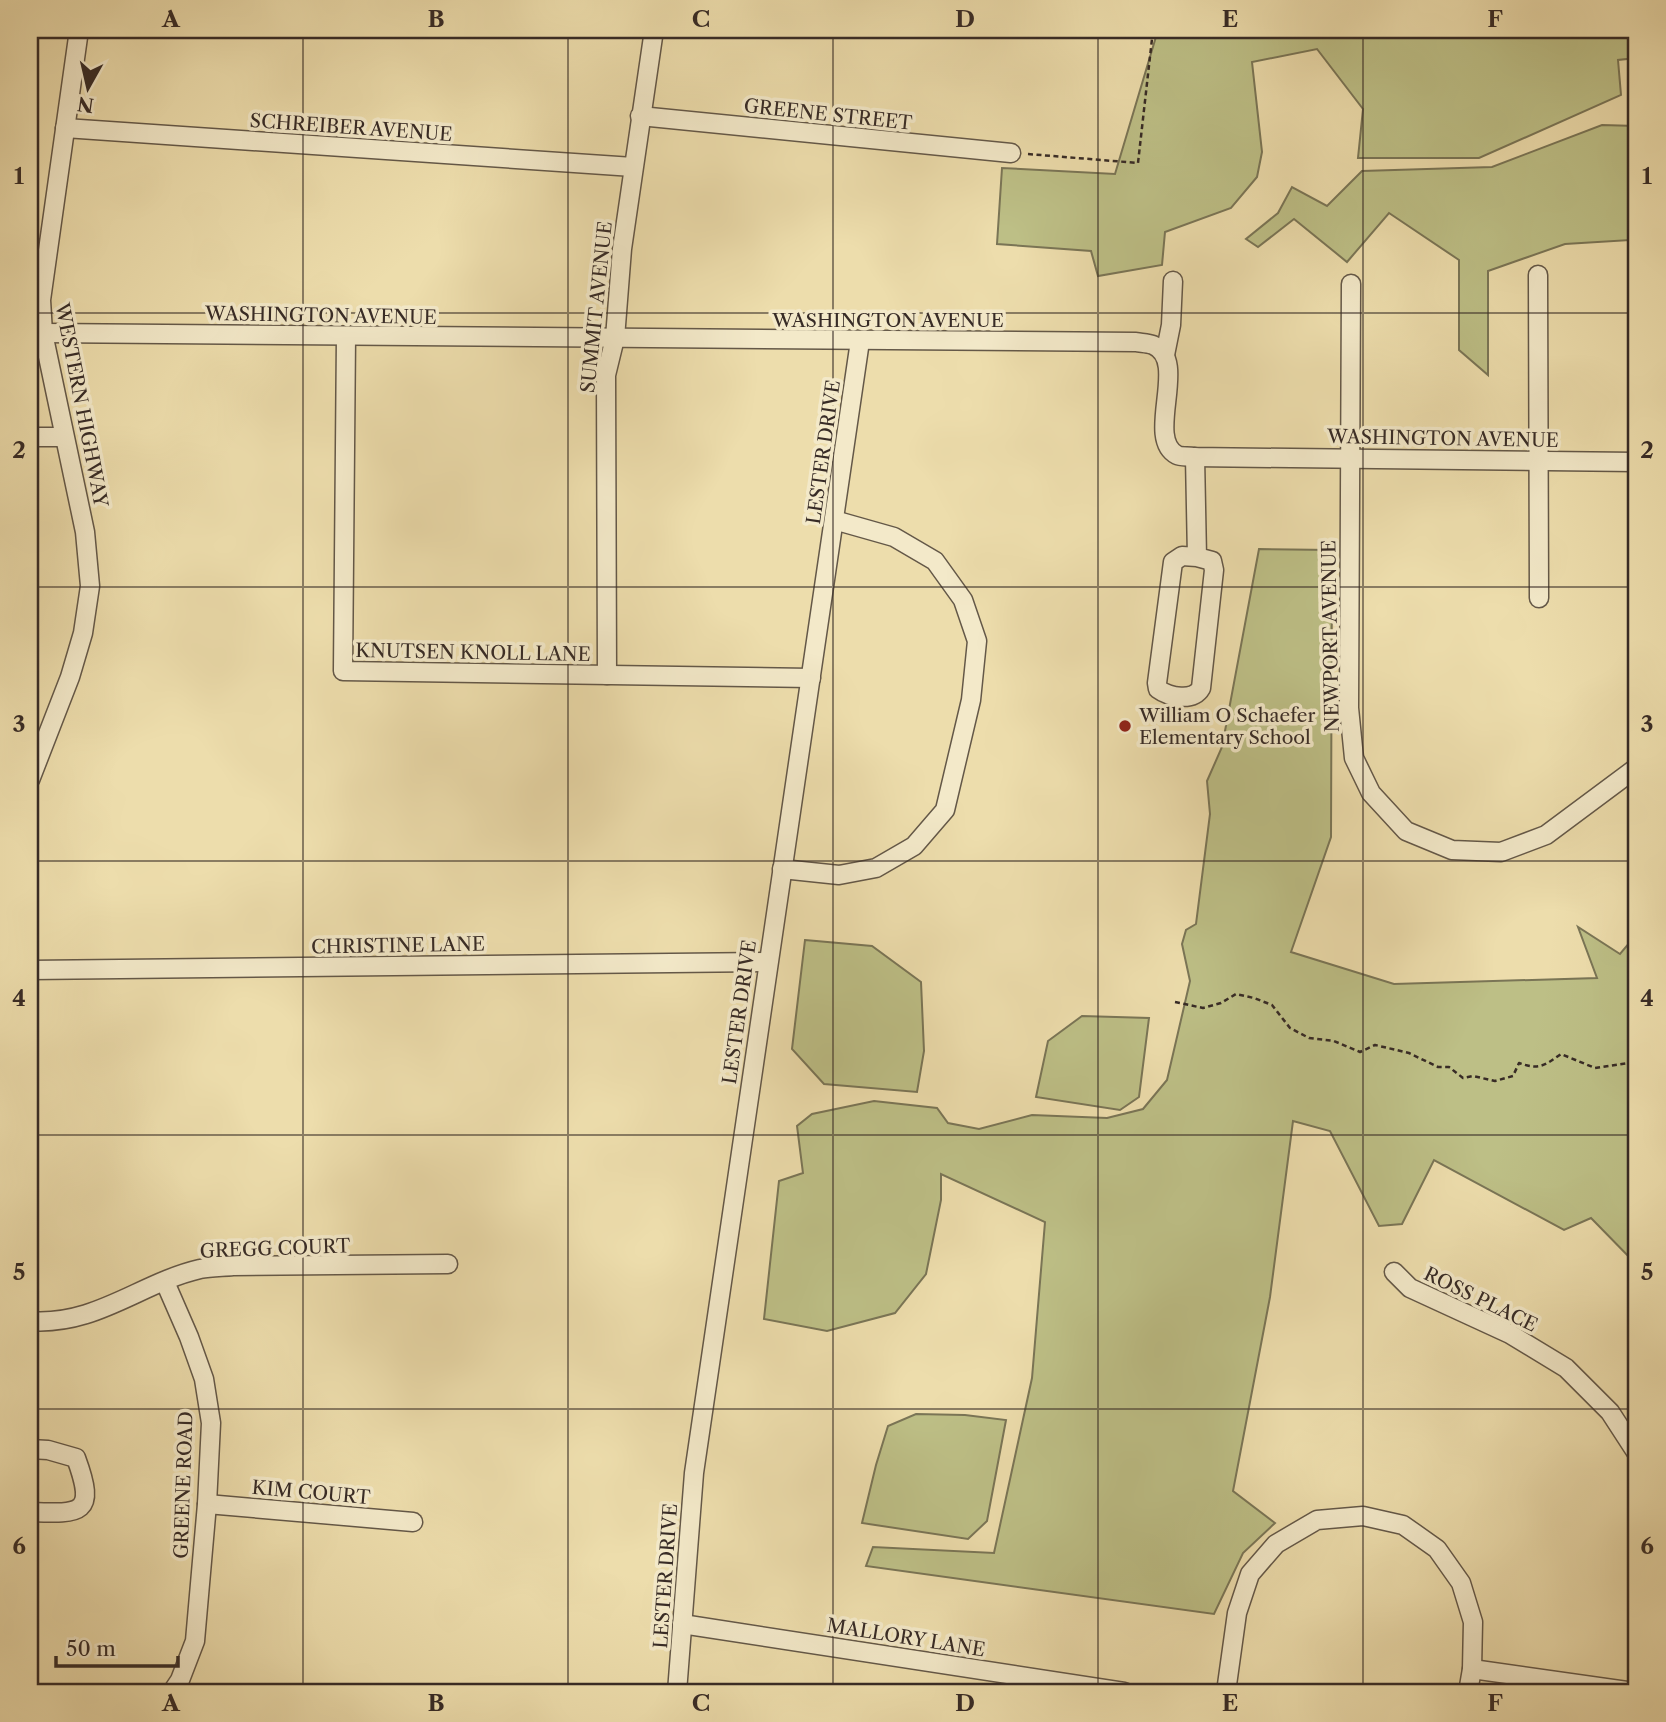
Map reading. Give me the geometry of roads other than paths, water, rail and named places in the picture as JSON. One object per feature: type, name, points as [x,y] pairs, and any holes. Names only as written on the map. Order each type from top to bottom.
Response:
[{"type":"street","name":"WESTERN HIGHWAY","points":[[30,780],[70,677],[83,633],[90,586],[85,532],[43,333],[41,300],[79,30]]},
{"type":"street","name":"SUMMIT AVENUE","points":[[607,675],[606,374],[615,338],[622,249],[654,30]]},
{"type":"street","name":"GREENE STREET","points":[[640,116],[1012,153]]},
{"type":"street","name":"SCHREIBER AVENUE","points":[[65,128],[633,167]]},
{"type":"street","points":[[30,254],[44,269]]},
{"type":"street","points":[[1538,275],[1539,598]]},
{"type":"street","points":[[1165,355],[1171,325],[1173,281]]},
{"type":"street","name":"NEWPORT AVENUE","points":[[1351,284],[1349,708],[1354,758],[1371,793],[1406,831],[1452,850],[1501,852],[1546,835],[1636,768]]},
{"type":"street","name":"WASHINGTON AVENUE","points":[[43,333],[1136,342],[1154,345],[1165,355],[1168,372],[1165,432],[1168,446],[1177,455],[1636,462]]},
{"type":"street","name":"KNUTSEN KNOLL LANE","points":[[346,336],[343,671],[811,678]]},
{"type":"street","name":"LESTER DRIVE","points":[[677,1692],[694,1473],[860,341]]},
{"type":"street","points":[[30,437],[64,437]]},
{"type":"street","points":[[1195,457],[1197,557]]},
{"type":"street","points":[[782,869],[839,875],[876,868],[914,846],[945,810],[971,700],[977,641],[964,600],[935,561],[894,537],[834,520]]},
{"type":"street","points":[[1182,556],[1197,557],[1212,561],[1214,570],[1201,688],[1198,694],[1191,697],[1164,694],[1158,689],[1157,683],[1173,562],[1182,556]]},
{"type":"street","name":"CHRISTINE LANE","points":[[30,970],[768,962]]},
{"type":"street","name":"GREGG COURT","points":[[30,1321],[50,1322],[83,1316],[201,1269],[233,1266],[448,1264]]},
{"type":"street","name":"ROSS PLACE","points":[[1394,1272],[1410,1288],[1510,1334],[1566,1368],[1610,1412],[1636,1452]]},
{"type":"street","name":"GREENE ROAD","points":[[165,1282],[205,1380],[211,1423],[195,1641],[180,1680],[172,1692]]},
{"type":"street","points":[[30,1449],[48,1450],[76,1458],[84,1480],[83,1503],[78,1511],[68,1514],[30,1512]]},
{"type":"street","name":"KIM COURT","points":[[207,1504],[413,1522]]},
{"type":"street","points":[[1226,1692],[1237,1614],[1250,1574],[1276,1544],[1317,1520],[1363,1516],[1403,1525],[1437,1549],[1461,1583],[1473,1622],[1472,1670],[1468,1692]]},
{"type":"street","name":"MALLORY LANE","points":[[682,1624],[1125,1692]]},
{"type":"street","points":[[1472,1670],[1634,1692]]},
{"type":"place","name":"William O Schaefer Elementary School","points":[[1125,726]]}]
